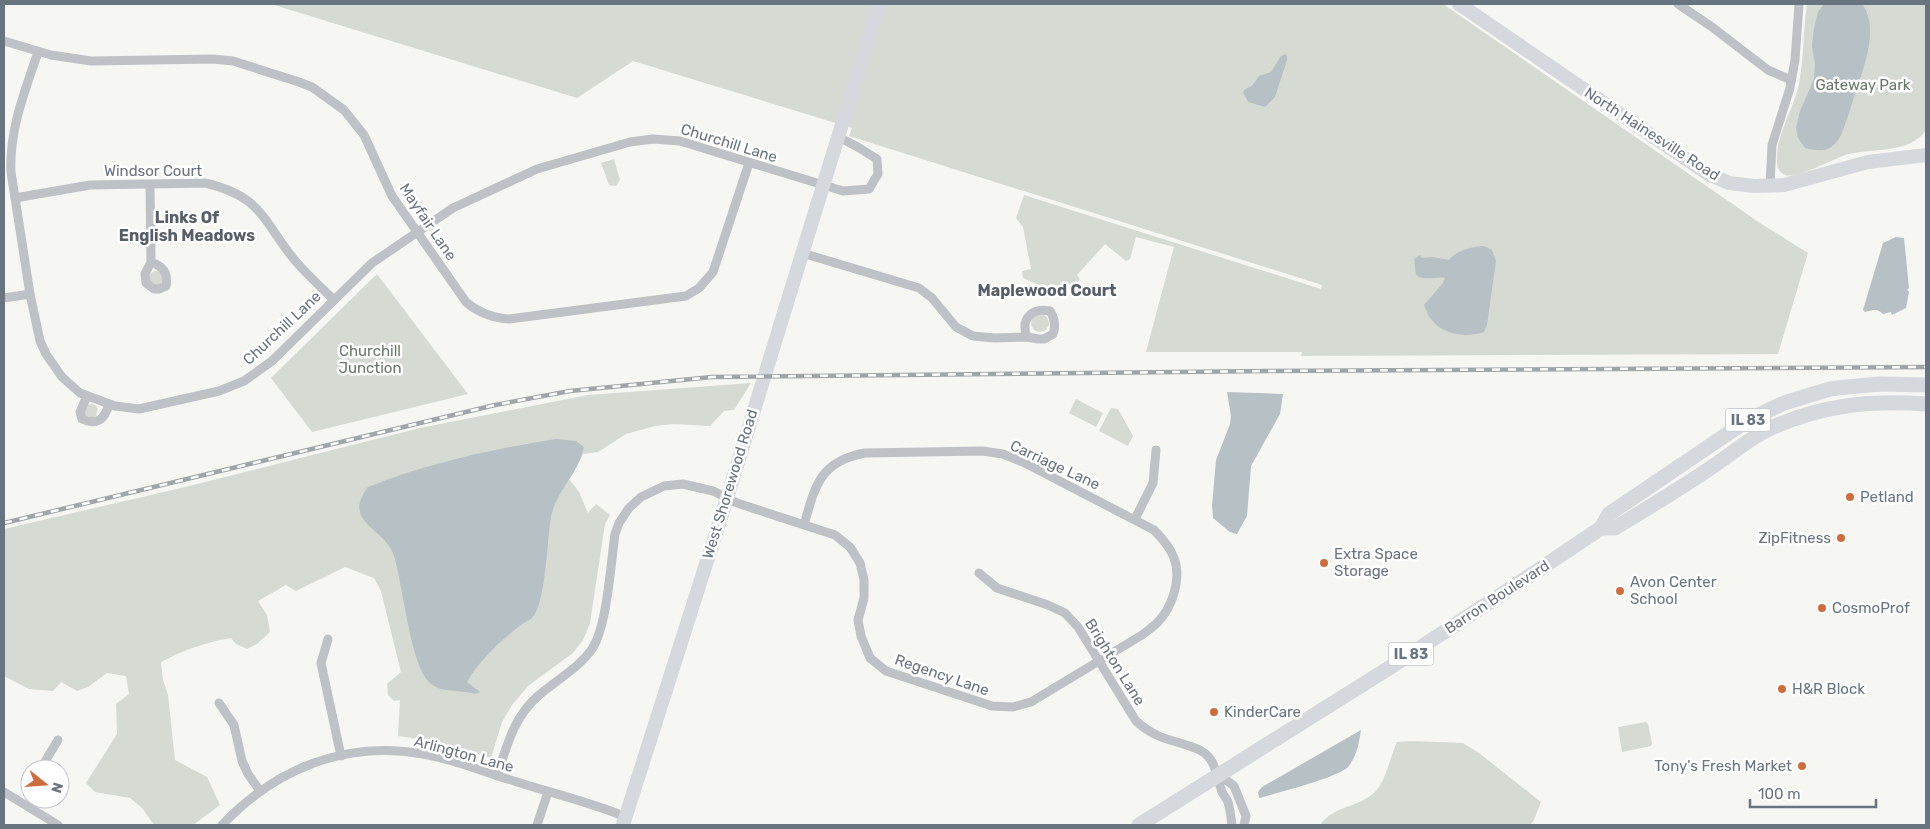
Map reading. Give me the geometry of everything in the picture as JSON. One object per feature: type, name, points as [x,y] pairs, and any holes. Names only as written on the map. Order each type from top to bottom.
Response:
[{"type":"main road","name":"West Shorewood Road","points":[[625,821],[727,498],[879,4]]},
{"type":"main road","name":"North Hainesville Road","points":[[1459,4],[1711,176],[1729,183],[1754,186],[1784,185],[1868,162],[1926,155]]},
{"type":"main road","name":"Barron Boulevard","points":[[1139,825],[1413,652],[1600,528],[1609,514],[1732,431],[1769,409],[1830,389],[1880,384],[1926,385]]},
{"type":"main road","name":"Barron Boulevard","points":[[1600,528],[1615,528],[1702,474],[1749,440],[1764,431],[1790,420],[1821,411],[1862,403],[1926,404]]},
{"type":"street","points":[[1678,4],[1712,27],[1768,70],[1791,80]]},
{"type":"street","points":[[1770,185],[1772,145],[1791,80],[1799,4]]},
{"type":"street","name":"Mayfair Lane","points":[[4,40],[38,52],[91,61],[213,59],[233,61],[312,87],[344,110],[364,135],[392,196],[417,233],[466,302],[476,310],[490,316],[509,319],[686,296],[698,288],[713,272],[749,162]]},
{"type":"street","name":"Churchill Lane","points":[[38,52],[13,131],[7,161],[40,341],[46,354],[62,377],[80,393],[109,404],[139,409],[218,391],[244,381],[272,361],[372,263],[453,208],[537,169],[630,142],[653,139],[680,141],[843,191],[869,189],[878,174],[877,159],[856,146],[837,140]]},
{"type":"street","name":"Windsor Court","points":[[15,198],[90,185],[205,183],[222,187],[239,194],[261,212],[294,259],[334,300]]},
{"type":"street","points":[[150,185],[151,262]]},
{"type":"street","points":[[802,253],[919,288],[932,298],[956,327],[974,336],[995,338],[1027,337]]},
{"type":"street","points":[[4,298],[30,294]]},
{"type":"street","points":[[87,396],[80,412],[82,419],[96,422],[104,418],[109,404]]},
{"type":"street","points":[[1134,519],[1153,483],[1156,450]]},
{"type":"street","name":"Carriage Lane","points":[[804,525],[813,494],[822,478],[832,465],[848,456],[874,453],[982,451],[1003,454],[1025,463],[1154,530],[1167,544],[1175,559],[1174,594],[1166,612],[1157,623],[1098,661]]},
{"type":"street","name":"Regency Lane","points":[[497,776],[512,729],[518,718],[538,696],[581,663],[595,643],[602,624],[615,534],[619,523],[629,508],[641,497],[674,484],[695,486],[713,491],[736,503],[835,535],[850,547],[860,563],[864,580],[864,598],[858,620],[861,636],[870,658],[886,670],[992,706],[1013,707],[1031,702],[1098,661]]},
{"type":"street","name":"Brighton Lane","points":[[979,573],[997,588],[1048,605],[1065,613],[1078,627],[1136,721],[1148,732],[1162,739],[1202,751],[1207,755],[1218,774]]},
{"type":"street","points":[[328,639],[321,664],[341,756]]},
{"type":"street","points":[[219,703],[234,725],[242,762],[260,791]]},
{"type":"street","points":[[47,759],[58,740]]},
{"type":"street","name":"Arlington Lane","points":[[222,825],[247,800],[282,777],[301,768],[323,760],[360,752],[404,751],[440,758],[548,792],[625,821]]},
{"type":"street","points":[[1218,774],[1222,792],[1228,802],[1232,825]]},
{"type":"street","points":[[1218,774],[1234,786],[1246,816],[1244,825]]},
{"type":"street","points":[[4,792],[20,802]]},
{"type":"street","points":[[537,825],[548,792]]},
{"type":"street","points":[[32,809],[58,825]]},
{"type":"green space","points":[[271,4],[1443,4],[1760,223],[1808,253],[1778,354],[1301,356],[1302,352],[1146,352],[1174,247],[1136,237],[1130,259],[1126,261],[1105,244],[1077,275],[1080,279],[1074,286],[1051,289],[1023,278],[1022,271],[1031,269],[1023,227],[1016,218],[1024,195],[1321,289],[1322,285],[849,136],[852,128],[633,61],[577,98]]},
{"type":"green space","name":"Gateway Park","points":[[1807,4],[1926,4],[1926,130],[1919,138],[1901,147],[1842,156],[1798,174],[1785,175],[1780,172],[1777,165],[1777,153],[1782,133],[1797,93],[1802,63]]},
{"type":"green space","points":[[614,159],[620,180],[616,186],[609,185],[601,163]]},
{"type":"green space","points":[[153,271],[159,271],[163,278],[159,285],[153,285],[149,281],[149,275]]},
{"type":"green space","name":"Churchill Junction","points":[[377,274],[468,394],[312,432],[271,378]]},
{"type":"green space","points":[[1036,314],[1044,314],[1049,319],[1047,330],[1036,332],[1031,327],[1031,319]]},
{"type":"green space","points":[[751,383],[734,410],[724,411],[710,426],[674,424],[655,426],[626,434],[598,452],[583,454],[569,479],[579,492],[588,513],[596,504],[610,515],[605,524],[590,623],[583,640],[573,653],[528,686],[512,705],[502,722],[491,758],[433,741],[398,736],[400,700],[394,701],[388,695],[387,684],[401,672],[381,591],[374,578],[345,567],[296,591],[286,585],[258,601],[267,615],[270,632],[257,644],[247,649],[236,644],[231,638],[195,647],[161,662],[163,680],[168,695],[175,760],[207,777],[220,805],[193,825],[154,825],[142,808],[130,798],[95,792],[86,783],[117,734],[116,704],[129,694],[126,676],[107,673],[88,687],[77,691],[61,682],[53,691],[29,689],[4,676],[4,529],[181,488],[420,428],[588,395]]},
{"type":"green space","points":[[1076,399],[1103,413],[1096,427],[1069,413]]},
{"type":"green space","points":[[92,404],[98,409],[96,416],[93,418],[84,415],[86,405]]},
{"type":"green space","points":[[1111,408],[1118,409],[1133,436],[1128,446],[1099,431]]},
{"type":"green space","points":[[1646,722],[1652,743],[1651,746],[1622,752],[1618,727]]},
{"type":"green space","points":[[1397,742],[1463,743],[1479,753],[1541,802],[1534,820],[1530,825],[1320,825],[1333,813],[1366,799],[1373,794],[1384,777]]},
{"type":"shaded area","points":[[1824,4],[1863,5],[1868,15],[1870,37],[1863,71],[1841,135],[1838,141],[1830,148],[1817,150],[1805,148],[1798,138],[1796,128],[1800,111],[1814,79],[1815,64],[1812,46],[1814,28],[1818,12]]},
{"type":"shaded area","points":[[1285,54],[1287,60],[1275,97],[1265,107],[1248,102],[1243,92],[1245,89],[1252,86],[1259,76],[1271,72],[1281,56]]},
{"type":"shaded area","points":[[1896,237],[1904,238],[1909,288],[1907,290],[1909,292],[1906,308],[1892,315],[1891,312],[1883,314],[1877,310],[1865,312],[1863,310],[1883,243]]},
{"type":"shaded area","points":[[1484,246],[1492,250],[1496,261],[1487,325],[1484,332],[1460,335],[1446,331],[1435,324],[1424,305],[1445,278],[1419,277],[1416,275],[1414,259],[1420,255],[1422,258],[1432,257],[1449,260],[1465,250]]},
{"type":"shaded area","points":[[1227,392],[1283,394],[1280,414],[1251,466],[1247,516],[1237,534],[1230,532],[1213,518],[1212,506],[1216,460],[1230,424],[1231,416]]},
{"type":"shaded area","points":[[556,439],[576,441],[584,447],[551,517],[543,585],[537,611],[532,618],[522,624],[492,650],[472,674],[467,682],[480,692],[475,694],[438,688],[428,681],[416,657],[394,556],[389,546],[362,517],[359,509],[361,499],[368,487],[391,478],[485,452]]},
{"type":"shaded area","points":[[1361,730],[1356,754],[1348,767],[1342,771],[1332,776],[1259,798],[1258,792],[1262,787]]},
{"type":"railway","points":[[4,523],[495,405],[570,391],[712,377],[1926,367]]},
{"type":"place","name":"Petland","points":[[1850,497]]},
{"type":"place","name":"ZipFitness","points":[[1841,538]]},
{"type":"place","name":"Extra Space Storage","points":[[1324,563]]},
{"type":"place","name":"Avon Center School","points":[[1620,591]]},
{"type":"place","name":"CosmoProf","points":[[1822,608]]},
{"type":"place","name":"H&R Block","points":[[1782,689]]},
{"type":"place","name":"KinderCare","points":[[1214,712]]},
{"type":"place","name":"Tony's Fresh Market","points":[[1802,766]]},
{"type":"district","name":"Links Of English Meadows","points":[[187,226]]},
{"type":"district","name":"Maplewood Court","points":[[1047,290]]}]
